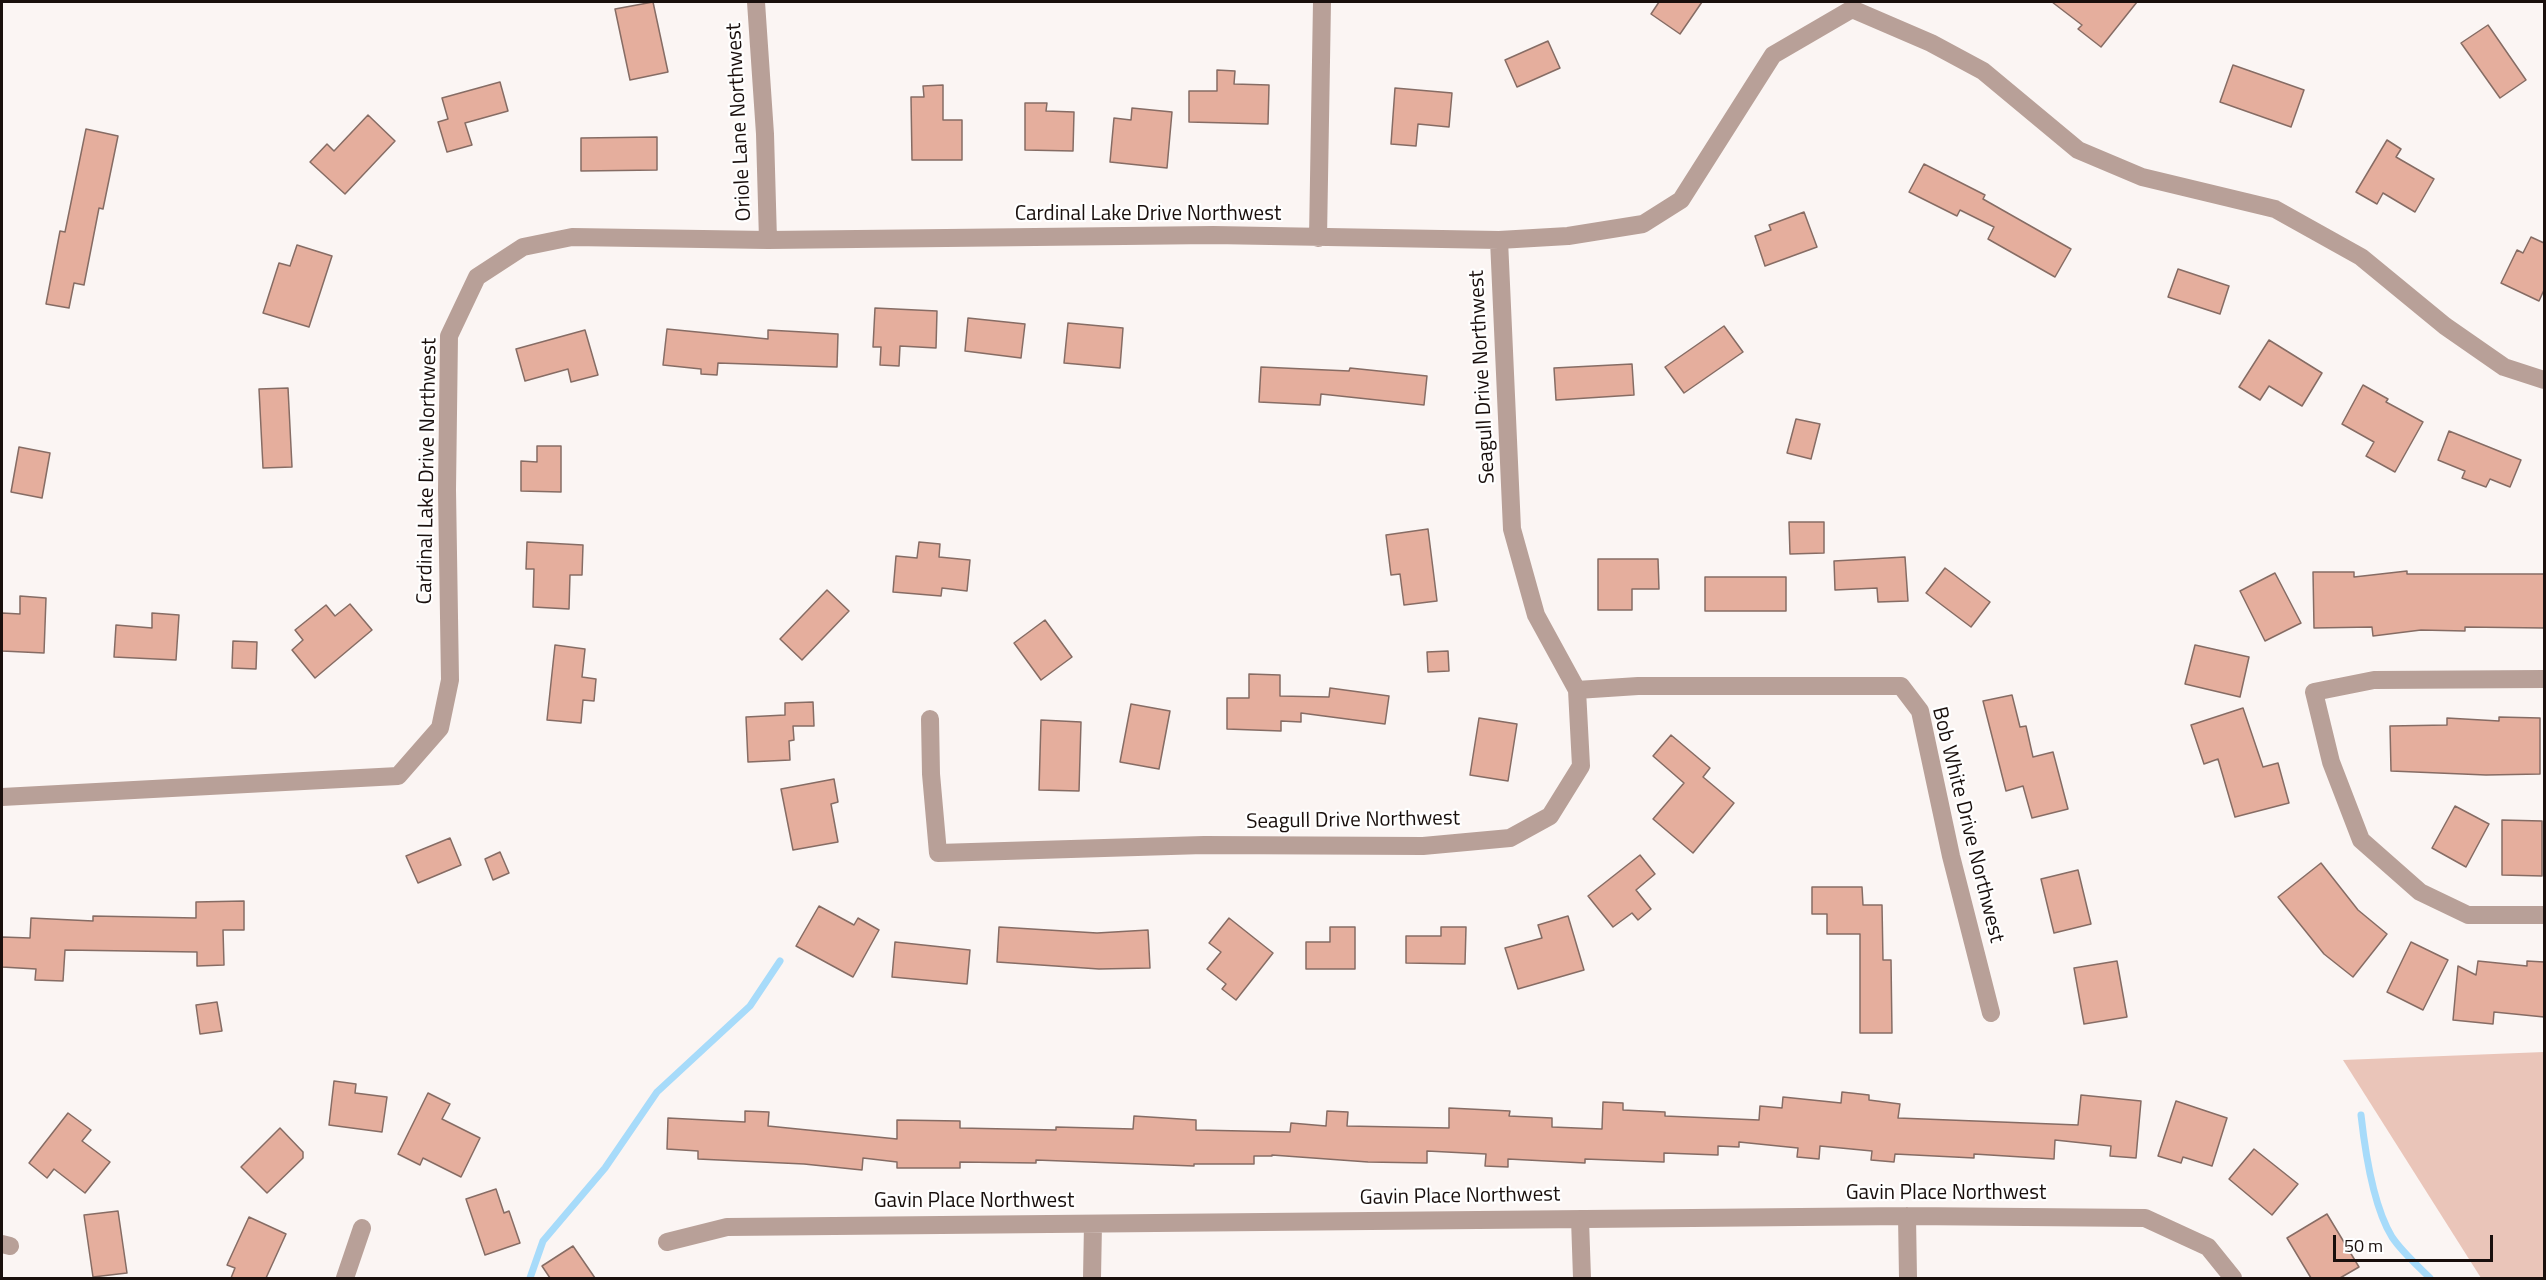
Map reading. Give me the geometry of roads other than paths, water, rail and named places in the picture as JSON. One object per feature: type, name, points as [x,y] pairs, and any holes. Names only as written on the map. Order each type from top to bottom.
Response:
[{"type":"street","name":"Oriole Lane Northwest","points":[[756,2],[765,134],[768,240]]},
{"type":"street","points":[[1318,238],[1322,2]]},
{"type":"street","name":"Cardinal Lake Drive Northwest","points":[[2,798],[398,776],[440,728],[450,680],[449,336],[477,277],[523,247],[572,237],[768,240],[1214,235],[1499,240],[1568,236],[1643,224],[1682,200],[1773,55],[1852,5],[1983,71],[2078,150],[2142,177],[2275,209],[2361,257],[2445,326],[2504,367],[2544,380]]},
{"type":"street","name":"Seagull Drive Northwest","points":[[930,719],[931,774],[938,853],[1204,844],[1423,846],[1510,838],[1550,816],[1581,766],[1577,690],[1536,615],[1512,529],[1499,240]]},
{"type":"street","points":[[2544,679],[2374,680],[2314,692],[2331,762],[2361,840],[2420,892],[2468,915],[2544,915]]},
{"type":"street","name":"Bob White Drive Northwest","points":[[1577,690],[1638,686],[1900,686],[1920,711],[1951,856],[1991,1013]]},
{"type":"street","points":[[1907,1216],[1908,1278]]},
{"type":"street","name":"Gavin Place Northwest","points":[[668,1242],[727,1227],[1907,1216],[2145,1218],[2208,1247],[2233,1278]]},
{"type":"street","points":[[1580,1219],[1582,1278]]},
{"type":"street","points":[[1092,1278],[1093,1224]]},
{"type":"street","points":[[345,1278],[362,1228]]},
{"type":"waterway","points":[[530,1278],[543,1241],[605,1168],[657,1092],[750,1006],[780,961]]},
{"type":"waterway","points":[[2361,1115],[2371,1178],[2385,1224],[2400,1248],[2430,1278]]}]
